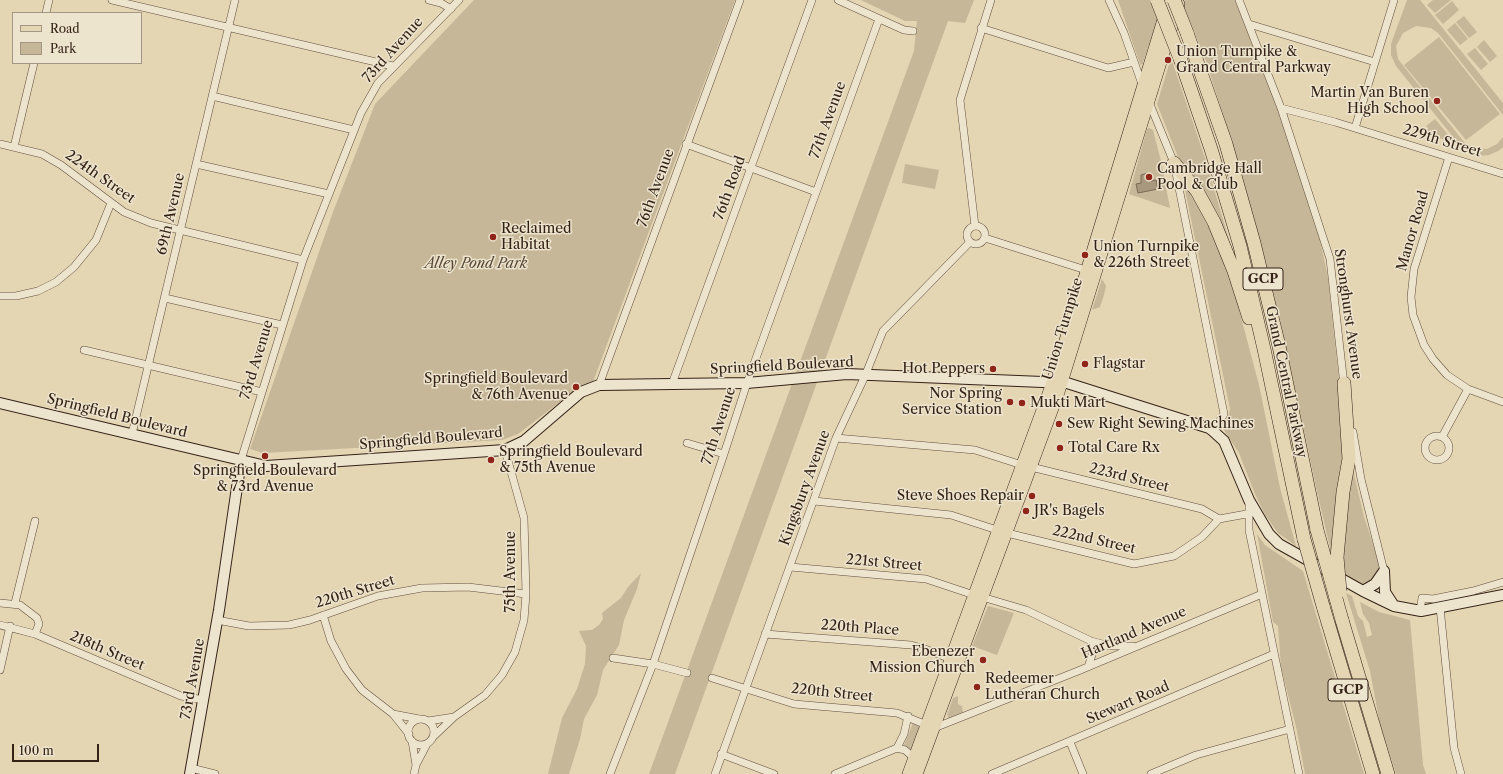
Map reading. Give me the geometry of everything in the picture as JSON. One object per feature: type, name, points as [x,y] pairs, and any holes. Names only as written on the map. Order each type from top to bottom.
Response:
[{"type":"highway","name":"Grand Central Parkway","points":[[1157,0],[1181,61],[1211,149],[1240,246],[1263,343],[1288,472],[1304,539],[1322,606],[1373,774]]},
{"type":"highway","name":"Grand Central Parkway","points":[[1174,0],[1226,144],[1256,250],[1277,339],[1317,530],[1388,774]]},
{"type":"highway","points":[[1174,163],[1196,191],[1224,243],[1251,326],[1288,472]]},
{"type":"highway","points":[[1342,620],[1337,557],[1343,492],[1349,459],[1344,383]]},
{"type":"main road","name":"Union Turnpike","points":[[908,774],[914,758],[930,727],[1057,383],[1169,0]]},
{"type":"main road","name":"Union Turnpike","points":[[1091,271],[1149,102],[1180,0]]},
{"type":"main road","name":"Springfield Boulevard","points":[[0,403],[266,466],[505,450],[524,441],[581,392],[599,385],[747,382],[847,374],[865,376],[1057,383],[1076,386],[1209,428],[1224,441],[1253,513],[1269,534],[1279,544],[1363,592],[1394,606],[1420,610],[1503,594]]},
{"type":"main road","name":"73rd Avenue","points":[[190,771],[204,700],[241,460]]},
{"type":"main road","points":[[1363,592],[1375,584],[1384,570]]},
{"type":"main road","points":[[1384,570],[1386,592],[1394,606]]},
{"type":"main road","name":"Union Turnpike","points":[[917,774],[951,659],[978,596]]},
{"type":"street","points":[[46,12],[49,0]]},
{"type":"street","points":[[112,0],[139,3],[228,27],[393,66]]},
{"type":"street","name":"69th Avenue","points":[[132,434],[234,0]]},
{"type":"street","points":[[429,0],[441,3],[451,9]]},
{"type":"street","name":"73rd Avenue","points":[[241,460],[303,260],[354,130],[368,99],[378,83],[393,66],[459,0]]},
{"type":"street","name":"76th Avenue","points":[[599,385],[740,0]]},
{"type":"street","name":"76th Road","points":[[672,384],[812,0]]},
{"type":"street","points":[[838,0],[904,30],[914,31]]},
{"type":"street","points":[[975,226],[960,100],[981,28],[991,0]]},
{"type":"street","points":[[1109,0],[1174,163],[1224,414],[1213,431]]},
{"type":"street","name":"Stronghurst Avenue","points":[[1239,0],[1281,108],[1330,259],[1344,383],[1361,479],[1384,570]]},
{"type":"street","points":[[1355,128],[1394,0]]},
{"type":"street","name":"77th Avenue","points":[[610,774],[653,664],[747,382],[879,19]]},
{"type":"street","points":[[1249,24],[1375,62]]},
{"type":"street","points":[[981,28],[1108,68],[1134,62]]},
{"type":"street","points":[[14,147],[34,64]]},
{"type":"street","points":[[212,96],[354,130]]},
{"type":"street","name":"229th Street","points":[[1281,108],[1355,128],[1503,174]]},
{"type":"street","name":"224th Street","points":[[0,144],[42,154],[60,164],[124,212],[151,223],[180,232],[303,260]]},
{"type":"street","points":[[686,144],[816,192]]},
{"type":"street","name":"Manor Road","points":[[1449,157],[1414,269],[1411,297],[1416,325],[1424,345],[1440,368],[1454,381],[1468,389],[1503,402]]},
{"type":"street","points":[[196,164],[329,194]]},
{"type":"street","points":[[0,296],[16,296],[38,291],[56,282],[74,267],[96,240],[111,203]]},
{"type":"street","points":[[975,226],[983,229],[985,238]]},
{"type":"street","points":[[975,226],[967,233],[970,242],[976,244],[983,241],[985,238]]},
{"type":"street","points":[[985,238],[1091,271]]},
{"type":"street","name":"Kingsbury Avenue","points":[[715,774],[836,438],[865,376],[883,331],[970,242]]},
{"type":"street","points":[[165,298],[282,325]]},
{"type":"street","points":[[84,350],[262,392]]},
{"type":"street","points":[[1442,436],[1468,389]]},
{"type":"street","name":"223rd Street","points":[[836,438],[975,450],[1027,466],[1202,509],[1219,519]]},
{"type":"street","points":[[687,443],[724,454]]},
{"type":"street","name":"75th Avenue","points":[[434,736],[454,717],[485,695],[502,675],[511,661],[520,639],[524,620],[526,594],[524,518],[505,450]]},
{"type":"street","name":"222nd Street","points":[[814,501],[951,515],[1002,531],[1134,564],[1174,556],[1202,537],[1219,519]]},
{"type":"street","points":[[1219,519],[1253,513],[1249,530],[1299,774]]},
{"type":"street","points":[[15,603],[35,521]]},
{"type":"street","name":"221st Street","points":[[790,567],[921,579],[1026,610],[1090,641],[1110,646],[1138,645]]},
{"type":"street","points":[[1420,610],[1422,598],[1453,595],[1503,582]]},
{"type":"street","name":"220th Street","points":[[217,620],[249,626],[277,626],[310,620],[378,596],[422,588],[468,587],[526,594]]},
{"type":"street","name":"Hartland Avenue","points":[[930,727],[1088,667],[1262,594]]},
{"type":"street","points":[[0,603],[15,603],[27,609],[37,618],[39,624],[34,634]]},
{"type":"street","points":[[1440,607],[1454,748],[1461,774]]},
{"type":"street","points":[[324,615],[331,642],[348,673],[372,699],[393,714],[417,744],[427,744]]},
{"type":"street","name":"218th Street","points":[[0,624],[34,634],[181,696],[204,700]]},
{"type":"street","points":[[0,670],[10,626]]},
{"type":"street","name":"220th Place","points":[[765,634],[911,645],[925,648],[951,659]]},
{"type":"street","points":[[1088,667],[1092,655],[1090,641]]},
{"type":"street","name":"Stewart Road","points":[[992,774],[1274,654]]},
{"type":"street","points":[[613,658],[653,664],[687,673]]},
{"type":"street","name":"220th Street","points":[[712,678],[745,690],[794,704],[897,712],[930,727]]},
{"type":"street","points":[[393,714],[428,721],[434,729],[434,736],[427,744],[416,765],[414,774]]},
{"type":"street","points":[[897,748],[904,734],[908,716]]},
{"type":"street","name":"75th Avenue","points":[[428,721],[454,717]]},
{"type":"street","points":[[416,765],[410,737],[411,725],[419,719]]},
{"type":"street","points":[[1151,774],[1196,755],[1290,729]]},
{"type":"street","points":[[1070,742],[1083,774]]},
{"type":"street","points":[[835,774],[897,748],[905,750],[914,758]]},
{"type":"street","points":[[721,754],[774,774]]},
{"type":"street","points":[[190,771],[215,774]]},
{"type":"green space","name":"Alley Pond Park","points":[[474,0],[735,0],[593,382],[578,388],[518,434],[502,440],[263,453],[250,449],[333,212],[375,104]]},
{"type":"green space","points":[[861,0],[974,0],[965,23],[948,21],[675,774],[649,774],[914,51],[917,21],[905,21]]},
{"type":"green space","points":[[1118,0],[1164,0],[1142,65],[1140,64]]},
{"type":"green space","points":[[1185,0],[1235,0],[1283,118],[1320,240],[1328,278],[1347,454],[1333,553],[1331,552],[1318,496],[1281,323],[1242,175],[1206,61],[1183,4]]},
{"type":"green space","points":[[1407,0],[1420,0],[1503,103],[1503,115],[1438,33],[1431,28],[1416,26],[1403,33],[1396,46],[1398,59],[1464,142],[1474,148],[1487,149],[1497,144],[1503,137],[1503,147],[1498,151],[1489,155],[1479,156],[1462,148],[1396,66],[1391,55],[1391,44]]},
{"type":"green space","points":[[1433,0],[1451,0],[1435,13],[1427,5]]},
{"type":"green space","points":[[1452,1],[1459,10],[1443,24],[1435,15]]},
{"type":"green space","points":[[1464,16],[1477,32],[1469,38],[1456,22]]},
{"type":"green space","points":[[1455,23],[1468,39],[1460,45],[1447,30]]},
{"type":"green space","points":[[1439,37],[1500,114],[1466,140],[1404,65]]},
{"type":"green space","points":[[1484,40],[1497,56],[1490,62],[1477,47]]},
{"type":"green space","points":[[1475,48],[1488,64],[1481,70],[1467,54]]},
{"type":"green space","points":[[1171,58],[1205,158],[1234,257],[1178,157],[1157,104]]},
{"type":"green space","points":[[1435,119],[1450,137],[1449,141],[1426,134],[1428,128],[1426,126]]},
{"type":"green space","name":"Cambridge Hall Pool & Club","points":[[1149,128],[1153,130],[1161,161],[1170,208],[1129,194],[1147,129]]},
{"type":"green space","points":[[905,164],[939,170],[935,189],[902,183]]},
{"type":"green space","points":[[1187,183],[1225,257],[1259,385],[1280,488],[1296,546],[1278,533],[1264,513],[1239,453],[1224,430],[1230,409],[1184,185]]},
{"type":"green space","points":[[1102,279],[1106,286],[1104,295],[1100,307],[1092,310]]},
{"type":"green space","points":[[1353,470],[1364,517],[1381,568],[1369,585],[1361,584],[1343,574],[1342,533]]},
{"type":"green space","points":[[1257,534],[1265,545],[1303,571],[1364,774],[1305,774],[1297,731],[1281,667],[1278,626],[1273,622]]},
{"type":"green space","points":[[641,573],[637,589],[624,620],[619,645],[603,670],[597,695],[584,719],[580,739],[569,774],[548,774],[562,718],[577,689],[585,664],[586,646],[579,631],[592,630],[599,625],[603,619],[602,613],[621,598],[628,587]]},
{"type":"green space","points":[[1346,593],[1352,596],[1358,616],[1363,621],[1367,637],[1372,635],[1369,623],[1363,614],[1360,602],[1379,612],[1410,620],[1423,765],[1426,774],[1396,774],[1380,724],[1370,671]]},
{"type":"green space","points":[[988,606],[1014,613],[997,655],[972,646]]},
{"type":"green space","points":[[958,696],[958,704],[962,706],[963,713],[950,719],[947,715],[953,698]]},
{"type":"green space","points":[[913,723],[920,726],[911,751],[904,745]]},
{"type":"shaded area","points":[[1148,173],[1151,181],[1156,180],[1158,189],[1138,193],[1136,184],[1141,183],[1141,175]]},
{"type":"place","name":"Union Turnpike & Grand Central Parkway","points":[[1168,60]]},
{"type":"place","name":"Martin Van Buren High School","points":[[1437,101]]},
{"type":"place","name":"Cambridge Hall Pool & Club","points":[[1149,177]]},
{"type":"place","name":"Reclaimed Habitat","points":[[493,237]]},
{"type":"place","name":"Union Turnpike & 226th Street","points":[[1085,255]]},
{"type":"place","name":"Flagstar","points":[[1085,364]]},
{"type":"place","name":"Hot Peppers","points":[[993,369]]},
{"type":"place","name":"Springfield Boulevard & 76th Avenue","points":[[576,387]]},
{"type":"place","name":"Nor Spring Service Station","points":[[1010,402]]},
{"type":"place","name":"Mukti Mart","points":[[1022,403]]},
{"type":"place","name":"Sew Right Sewing Machines","points":[[1059,424]]},
{"type":"place","name":"Total Care Rx","points":[[1060,448]]},
{"type":"place","name":"Springfield Boulevard & 73rd Avenue","points":[[265,456]]},
{"type":"place","name":"Springfield Boulevard & 75th Avenue","points":[[491,460]]},
{"type":"place","name":"Steve Shoes Repair","points":[[1032,496]]},
{"type":"place","name":"JR's Bagels","points":[[1026,511]]},
{"type":"place","name":"Ebenezer Mission Church","points":[[983,660]]},
{"type":"place","name":"Redeemer Lutheran Church","points":[[977,687]]}]
